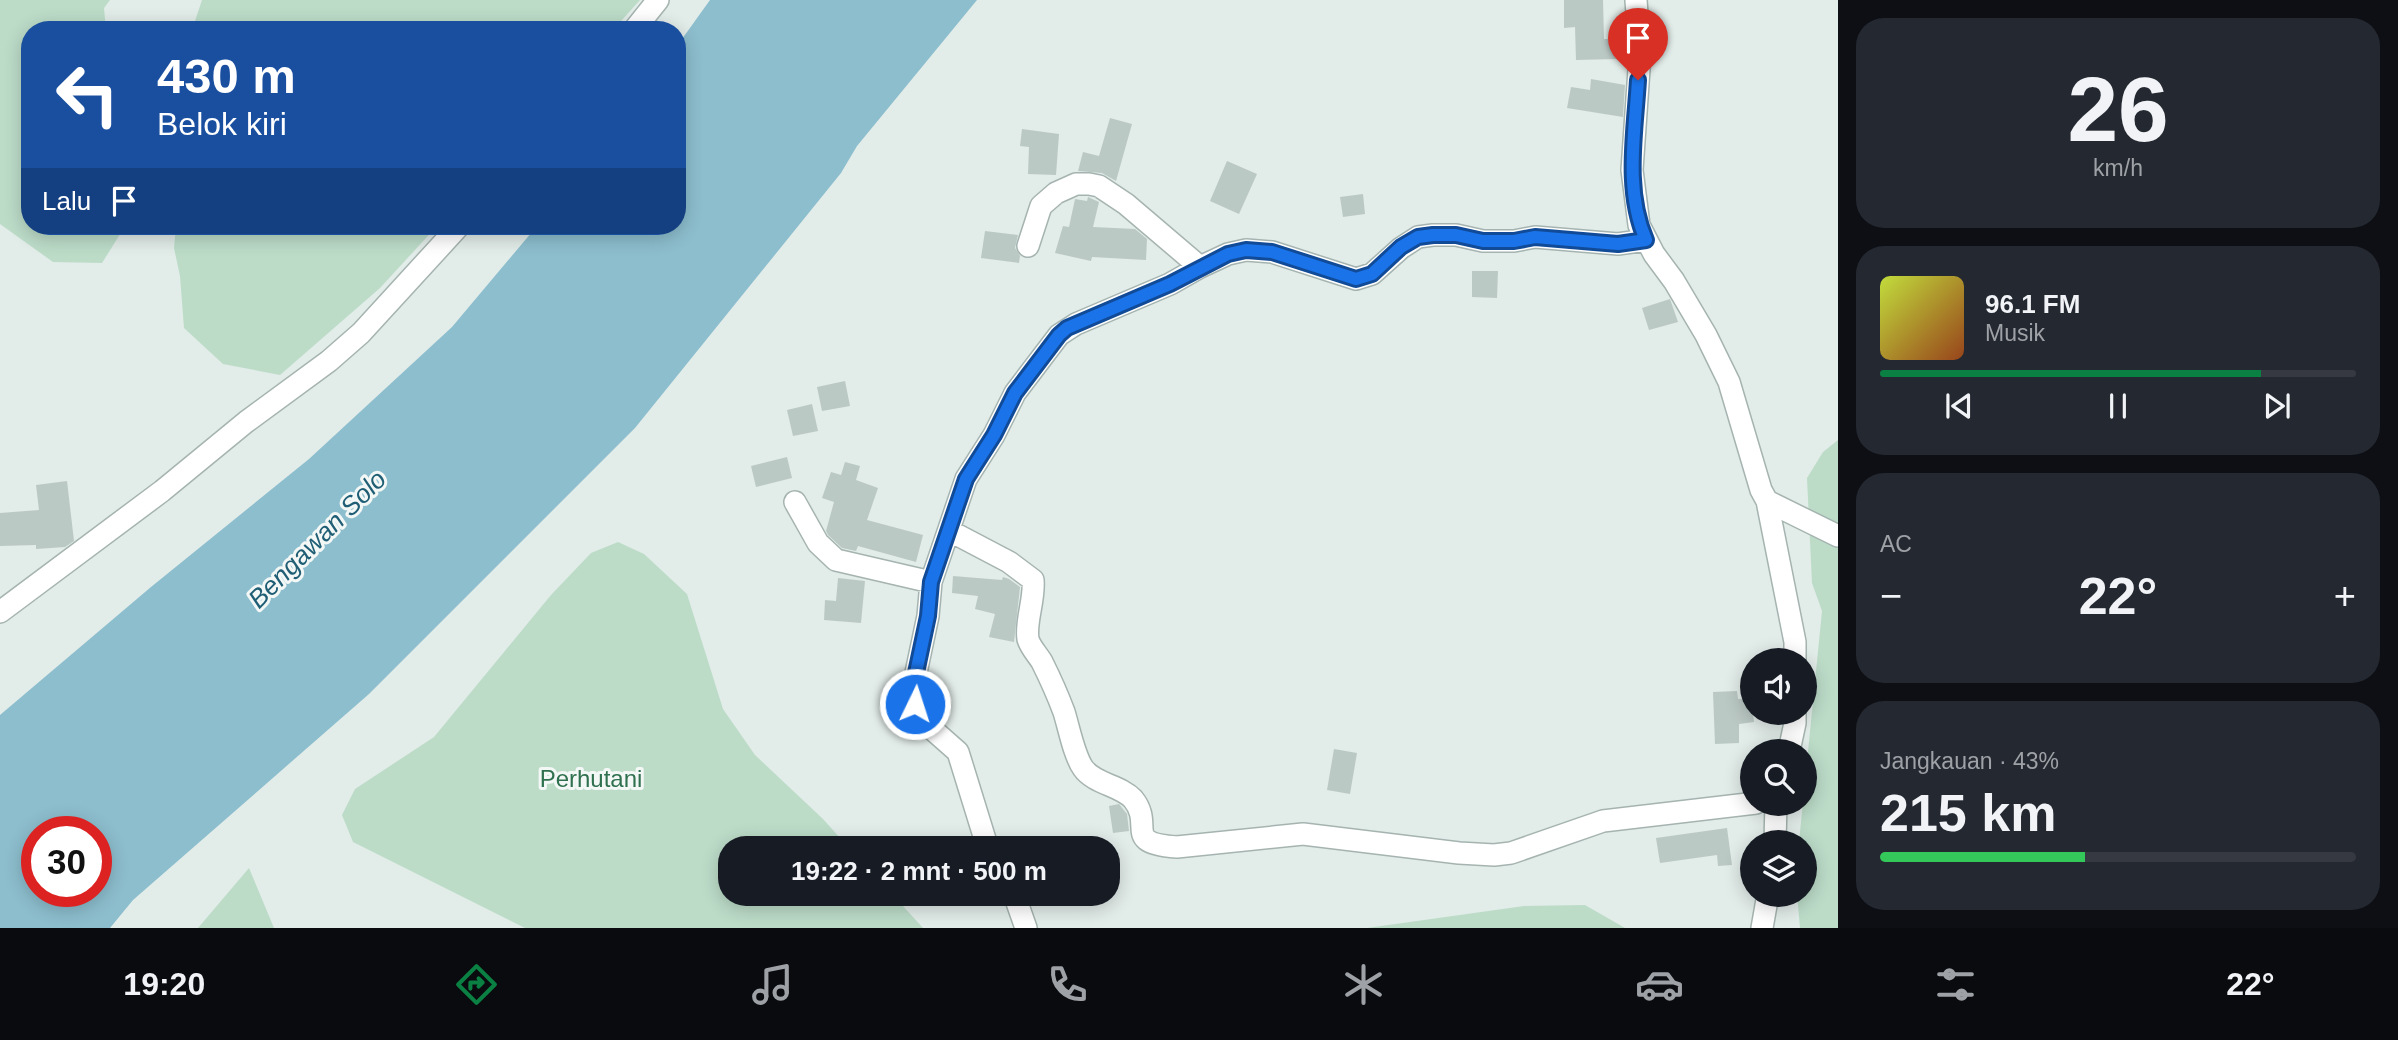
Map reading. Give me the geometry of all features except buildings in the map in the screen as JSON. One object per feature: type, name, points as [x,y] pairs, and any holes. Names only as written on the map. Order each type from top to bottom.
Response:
[{"type":"street","points":[[641,21],[658,0]]},
{"type":"street","points":[[1636,0],[1640,55],[1632,170],[1639,225],[1706,335],[1729,382],[1760,489],[1767,501],[1795,648]]},
{"type":"street","points":[[1028,246],[1041,206],[1056,192],[1076,184],[1089,184],[1099,186],[1126,204],[1200,267]]},
{"type":"street","points":[[0,612],[329,361],[361,333],[451,235]]},
{"type":"street","points":[[984,836],[958,752],[924,722],[915,704],[913,687],[928,616],[931,582],[966,479],[994,435],[1015,393],[1059,335],[1076,324],[1170,284],[1228,254],[1246,250],[1272,252],[1356,279],[1372,274],[1401,247],[1418,237],[1456,235],[1483,241],[1514,241],[1535,237],[1618,244],[1646,240]]},
{"type":"street","points":[[1767,501],[1838,536]]},
{"type":"street","points":[[795,502],[818,543],[836,560],[931,582]]},
{"type":"street","points":[[950,531],[1009,562],[1032,580],[1034,589],[1028,638],[1063,708],[1083,770],[1123,791],[1134,801],[1143,836],[1156,846],[1177,847],[1303,834],[1494,855],[1511,853],[1603,821],[1740,805]]},
{"type":"street","points":[[1019,906],[1027,928]]},
{"type":"street","points":[[1762,928],[1766,907]]},
{"type":"green space","points":[[0,0],[110,0],[104,8],[105,21],[21,21],[21,235],[120,235],[102,263],[53,262],[0,224]]},
{"type":"green space","points":[[202,0],[640,0],[621,21],[195,21]]},
{"type":"green space","points":[[175,235],[429,235],[380,288],[280,375],[223,364],[184,328],[180,276],[174,248]]},
{"type":"green space","points":[[1838,440],[1838,928],[1800,928],[1798,907],[1817,907],[1817,830],[1800,830],[1802,816],[1817,816],[1817,739],[1809,739],[1811,725],[1817,725],[1817,661],[1822,611],[1812,583],[1807,478],[1823,452]]},
{"type":"green space","name":"Perhutani","points":[[618,542],[644,554],[687,594],[723,709],[755,755],[838,836],[718,836],[718,906],[903,906],[923,928],[525,928],[353,842],[342,815],[355,789],[434,737],[551,595],[591,553]]},
{"type":"green space","points":[[249,868],[274,928],[198,928]]},
{"type":"green space","points":[[1585,905],[1625,928],[1367,928],[1524,906]]},
{"type":"water","name":"Bengawan Solo","points":[[710,0],[977,0],[857,146],[841,173],[635,428],[369,694],[133,900],[110,928],[0,928],[0,715],[151,587],[309,459],[452,327],[529,235],[686,235],[686,33]]},
{"type":"route","points":[[915,704],[913,687],[928,616],[931,582],[966,479],[994,435],[1015,393],[1067,328],[1170,284],[1228,254],[1246,250],[1272,252],[1356,279],[1372,274],[1401,247],[1418,237],[1456,235],[1483,241],[1514,241],[1535,237],[1618,244],[1646,240],[1639,225],[1632,170],[1638,80]]}]
